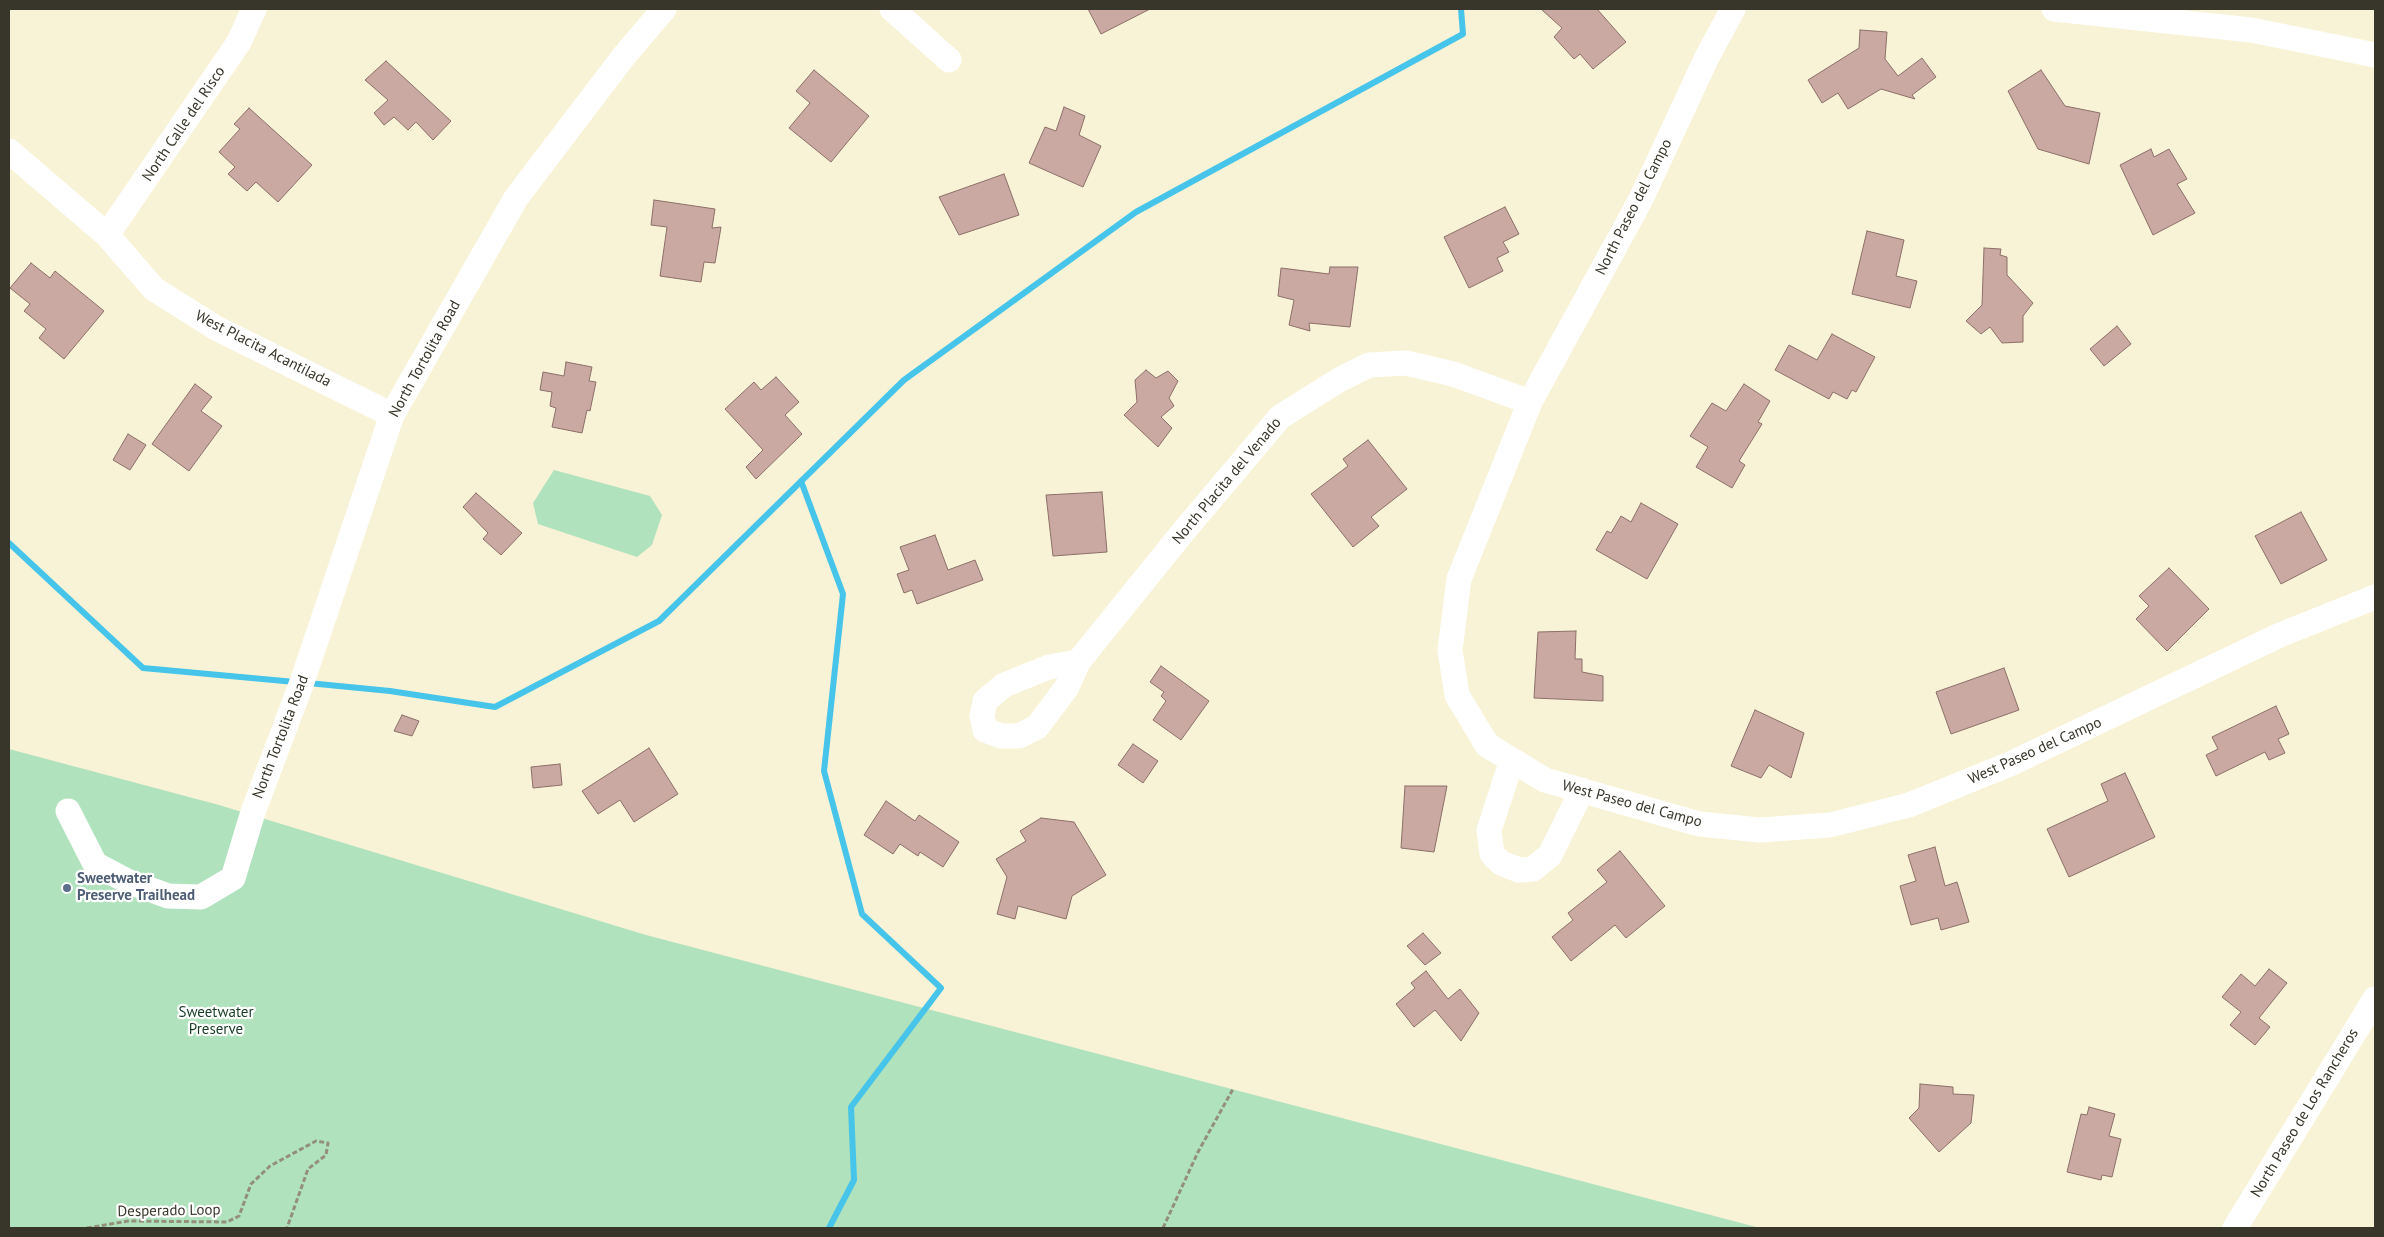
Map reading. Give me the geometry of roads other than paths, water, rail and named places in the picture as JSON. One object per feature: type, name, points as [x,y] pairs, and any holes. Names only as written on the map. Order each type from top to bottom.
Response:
[{"type":"street","name":"North Calle del Risco","points":[[107,236],[239,42],[254,9]]},
{"type":"street","name":"North Tortolita Road","points":[[68,811],[95,864],[127,881],[168,896],[202,897],[233,878],[253,812],[302,682],[392,415],[516,198],[624,56],[664,9]]},
{"type":"street","points":[[892,9],[949,60]]},
{"type":"street","name":"North Paseo del Campo","points":[[1530,402],[1641,199],[1707,57],[1733,9]]},
{"type":"street","points":[[2054,9],[2251,30],[2375,55]]},
{"type":"street","name":"West Placita Acantilada","points":[[9,151],[107,236],[154,289],[216,328],[392,415]]},
{"type":"street","name":"North Placita del Venado","points":[[1078,662],[1182,532],[1280,417],[1339,380],[1369,365],[1406,363],[1453,374],[1530,402]]},
{"type":"street","name":"West Paseo del Campo","points":[[1530,402],[1459,580],[1450,650],[1457,695],[1487,745],[1545,780],[1699,824],[1760,830],[1830,825],[1909,806],[2079,733],[2280,635],[2375,597]]},
{"type":"street","points":[[1512,760],[1489,830],[1492,854],[1501,863],[1519,870],[1533,869],[1550,855],[1582,790]]},
{"type":"street","name":"North Paseo de Los Rancheros","points":[[2235,1228],[2375,1000]]},
{"type":"waterway","points":[[308,683],[390,691],[495,707],[659,621],[904,380],[1136,212],[1463,34],[1461,9]]},
{"type":"waterway","points":[[801,481],[843,594],[824,771],[862,914],[941,988],[851,1107],[854,1180],[829,1228]]},
{"type":"waterway","points":[[9,543],[143,668],[295,682]]},
{"type":"place","name":"Sweetwater Preserve Trailhead","points":[[67,888]]},
{"type":"park label","name":"Sweetwater Preserve","points":[[216,1022]]}]
